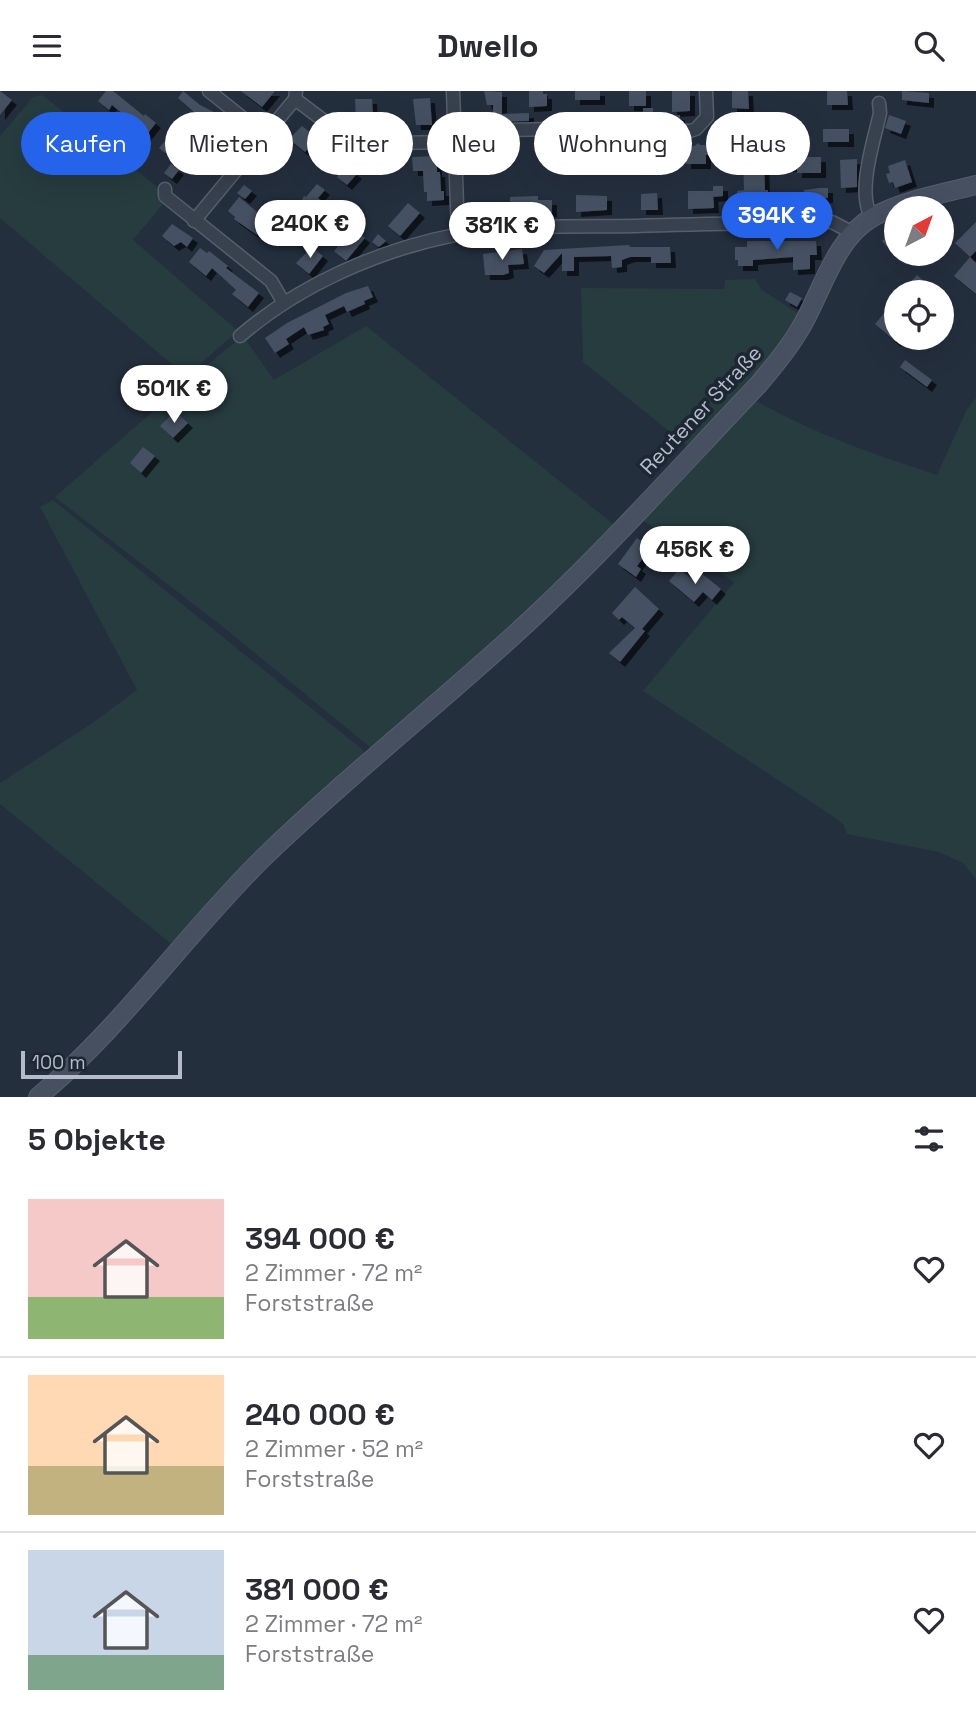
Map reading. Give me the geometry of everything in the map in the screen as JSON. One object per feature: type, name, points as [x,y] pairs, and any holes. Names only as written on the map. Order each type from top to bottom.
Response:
[{"type":"street","points":[[209,91],[235,112]]},
{"type":"street","points":[[453,91],[453,112]]},
{"type":"street","points":[[520,130],[690,131],[696,129],[707,117],[706,91]]},
{"type":"street","points":[[282,112],[296,95],[348,137],[386,136],[399,143],[427,142]]},
{"type":"street","points":[[872,218],[866,209],[865,193],[880,113],[879,103]]},
{"type":"street","points":[[194,221],[231,175]]},
{"type":"street","points":[[456,175],[458,235]]},
{"type":"street","name":"Reutener Straße","points":[[38,1097],[86,1052],[259,862],[308,814],[537,614],[687,460],[786,352],[841,250],[853,233],[872,218],[894,208],[976,185]]},
{"type":"street","points":[[165,189],[165,196],[271,281],[284,303]]},
{"type":"street","points":[[240,336],[284,303],[373,259],[458,235],[531,228],[832,222],[853,233]]},
{"type":"green space","points":[[42,95],[63,112],[21,112],[21,175],[142,175],[161,190],[156,197],[163,204],[133,240],[238,331],[186,376],[0,218],[0,136],[33,97]]},
{"type":"green space","points":[[755,279],[762,290],[802,316],[792,334],[690,448],[583,362],[581,288],[724,289],[725,280]]},
{"type":"green space","points":[[366,326],[617,527],[533,610],[377,748],[370,747],[223,627],[55,497],[243,336],[274,380]]},
{"type":"green space","points":[[751,398],[842,441],[937,475],[967,409],[976,398],[976,879],[963,863],[939,852],[847,834],[843,824],[831,815],[643,691],[734,582],[638,517]]},
{"type":"green space","points":[[53,500],[363,750],[364,759],[175,947],[0,804],[0,783],[91,724],[137,690],[40,507]]},
{"type":"building","points":[[0,91],[12,100],[0,115]]},
{"type":"building","points":[[106,91],[113,91],[139,112],[120,112],[112,105],[109,110],[98,101]]},
{"type":"building","points":[[183,91],[214,112],[194,112],[178,98]]},
{"type":"building","points":[[241,91],[275,91],[262,107]]},
{"type":"building","points":[[484,91],[502,92],[502,112],[493,112],[493,105],[487,105]]},
{"type":"building","points":[[529,91],[543,91],[543,94],[547,94],[547,106],[529,107]]},
{"type":"building","points":[[575,91],[600,91],[600,100],[575,100]]},
{"type":"building","points":[[629,91],[646,91],[646,106],[629,106]]},
{"type":"building","points":[[672,91],[690,91],[690,111],[672,112]]},
{"type":"building","points":[[732,91],[748,91],[749,109],[732,108]]},
{"type":"building","points":[[827,91],[847,91],[848,105],[827,105]]},
{"type":"building","points":[[902,91],[929,93],[929,103],[902,100]]},
{"type":"building","points":[[430,98],[431,112],[427,112],[427,125],[416,125],[413,99]]},
{"type":"building","points":[[355,99],[372,99],[373,112],[356,112]]},
{"type":"building","points":[[643,108],[653,108],[653,112],[643,112]]},
{"type":"building","points":[[520,113],[529,113],[529,121],[520,121]]},
{"type":"building","points":[[889,115],[906,121],[901,134],[885,128]]},
{"type":"building","points":[[302,126],[307,130],[305,152],[293,142],[293,135]]},
{"type":"building","points":[[823,129],[849,129],[849,142],[823,142]]},
{"type":"building","points":[[165,141],[165,153],[159,148]]},
{"type":"building","points":[[698,143],[706,145],[706,164],[692,164],[692,146]]},
{"type":"building","points":[[427,156],[427,175],[440,175],[444,200],[427,201],[423,171],[413,171],[413,157]]},
{"type":"building","points":[[810,157],[821,157],[821,173],[810,173]]},
{"type":"building","points":[[857,159],[857,187],[841,188],[840,160]]},
{"type":"building","points":[[905,160],[912,182],[895,188],[893,182],[889,183],[886,174],[890,173],[888,166]]},
{"type":"building","points":[[338,175],[356,175],[347,185],[337,177]]},
{"type":"building","points":[[744,175],[764,175],[768,201],[755,201],[756,212],[737,212],[737,191],[744,190]]},
{"type":"building","points":[[317,184],[325,190],[318,198],[329,207],[318,220],[314,216],[311,219],[296,211],[304,196]]},
{"type":"building","points":[[244,185],[252,191],[245,199],[237,193]]},
{"type":"building","points":[[713,186],[723,186],[723,196],[713,197],[714,208],[688,209],[688,191],[713,191]]},
{"type":"building","points":[[828,188],[828,198],[819,198],[819,210],[802,211],[804,190]]},
{"type":"building","points":[[657,193],[658,210],[641,210],[641,194]]},
{"type":"building","points":[[576,195],[607,196],[607,210],[576,212]]},
{"type":"building","points":[[538,196],[538,200],[552,200],[552,212],[510,217],[510,197]]},
{"type":"building","points":[[239,197],[268,221],[257,235],[234,219],[228,211]]},
{"type":"building","points":[[408,203],[420,213],[400,236],[388,226]]},
{"type":"building","points":[[278,212],[287,219],[280,227],[272,220]]},
{"type":"building","points":[[976,222],[976,251],[970,257],[955,243]]},
{"type":"building","points":[[172,224],[193,238],[187,247],[181,242],[174,246],[162,236]]},
{"type":"building","points":[[353,228],[365,238],[346,261],[334,251]]},
{"type":"building","points":[[378,234],[386,241],[379,247],[372,242]]},
{"type":"building","points":[[747,241],[816,241],[817,255],[810,255],[810,269],[793,270],[793,257],[753,260],[753,266],[738,266],[735,247],[747,247]]},
{"type":"building","points":[[629,245],[670,247],[671,263],[651,263],[651,257],[630,257],[622,260],[622,267],[612,268],[611,256],[574,257],[574,271],[562,271],[562,253],[544,273],[534,266],[544,250]]},
{"type":"building","points":[[312,247],[323,256],[309,274],[296,263]]},
{"type":"building","points":[[200,248],[207,253],[209,251],[259,293],[248,307],[232,294],[236,290],[212,268],[206,276],[189,262]]},
{"type":"building","points":[[522,249],[524,264],[508,265],[509,273],[503,275],[485,275],[483,254]]},
{"type":"building","points":[[970,257],[976,263],[976,294],[954,276]]},
{"type":"building","points":[[368,286],[373,297],[347,312],[344,306],[325,315],[329,324],[323,327],[324,330],[308,335],[304,327],[286,339],[289,344],[275,353],[265,338],[287,323],[346,293]]},
{"type":"building","points":[[790,292],[802,298],[797,307],[785,300]]},
{"type":"building","points":[[884,313],[884,332],[875,324]]},
{"type":"building","points":[[905,360],[932,380],[927,387],[900,367]]},
{"type":"building","points":[[175,411],[188,423],[173,438],[160,426]]},
{"type":"building","points":[[143,447],[155,456],[141,473],[130,463]]},
{"type":"building","points":[[637,538],[651,548],[637,566],[641,569],[636,577],[618,564]]},
{"type":"building","points":[[679,569],[693,580],[700,572],[721,589],[712,600],[703,592],[694,602],[669,581]]},
{"type":"building","points":[[635,587],[659,609],[620,662],[609,653],[635,628],[622,617],[619,620],[612,613]]}]
